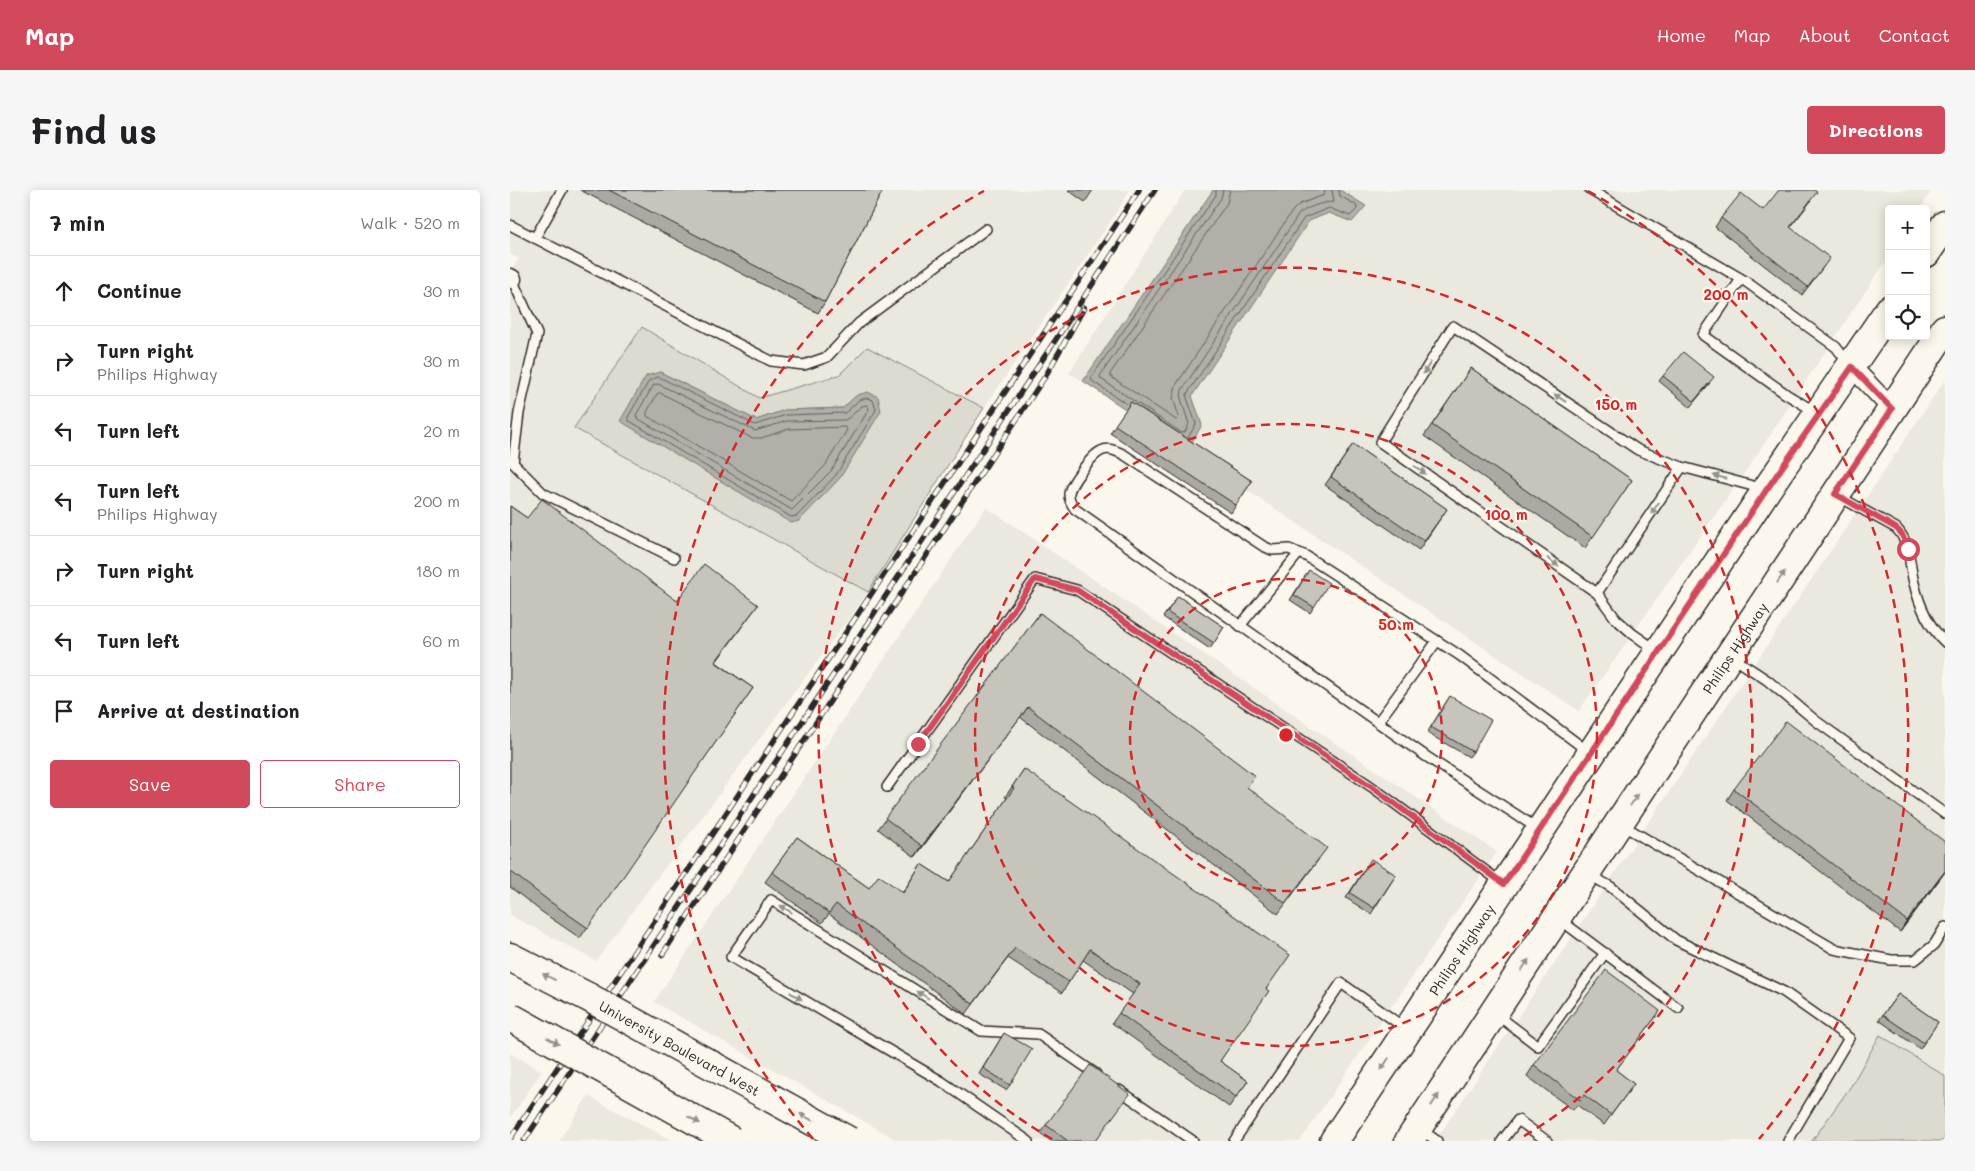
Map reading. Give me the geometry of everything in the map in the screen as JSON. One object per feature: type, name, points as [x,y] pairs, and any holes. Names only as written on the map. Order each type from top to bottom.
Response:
[{"type":"main road","points":[[1928,250],[1945,225]]},
{"type":"main road","name":"Philips Highway","points":[[1334,1141],[1658,652],[1885,316]]},
{"type":"main road","name":"Philips Highway","points":[[1421,1136],[1494,1012],[1945,329]]},
{"type":"main road","name":"University Boulevard West","points":[[510,957],[634,1022],[849,1141]]},
{"type":"main road","points":[[510,1017],[732,1141]]},
{"type":"street","points":[[1852,367],[1892,409]]},
{"type":"lane","points":[[535,238],[562,190]]},
{"type":"lane","points":[[1590,190],[1741,279],[1836,347],[1852,367]]},
{"type":"lane","points":[[510,225],[771,361],[804,365],[827,357],[859,323],[986,229]]},
{"type":"lane","points":[[511,278],[537,334],[519,413],[513,463],[543,493],[674,558]]},
{"type":"lane","points":[[1741,279],[1703,335],[1786,394],[1819,414]]},
{"type":"lane","points":[[1658,652],[1616,619],[1597,593],[1380,442],[1453,326],[1638,450],[1682,467],[1767,489]]},
{"type":"lane","points":[[1540,830],[1428,757],[1075,509],[1068,493],[1070,486],[1094,455],[1101,450],[1111,449],[1123,454],[1263,546],[1272,550],[1289,549],[1306,556],[1459,656],[1591,754]]},
{"type":"lane","points":[[1597,593],[1682,467]]},
{"type":"lane","points":[[1835,494],[1896,528],[1902,534],[1908,549],[1914,584],[1922,607],[1937,634],[1945,642]]},
{"type":"lane","points":[[1240,626],[1300,554]]},
{"type":"lane","points":[[887,787],[1035,579],[1077,590],[1372,787],[1504,884]]},
{"type":"lane","points":[[1378,722],[1437,641]]},
{"type":"lane","points":[[1729,656],[1767,680],[1816,721],[1945,814]]},
{"type":"lane","points":[[1619,823],[1834,949],[1891,960],[1915,960],[1934,944],[1945,927]]},
{"type":"lane","points":[[1586,873],[1611,887],[1676,940],[1784,992],[1849,1038],[1788,1141]]},
{"type":"lane","points":[[1028,1141],[929,1074],[731,957],[771,900],[981,1032],[1038,1034],[1103,1079]]},
{"type":"lane","points":[[1557,918],[1678,1008]]},
{"type":"lane","points":[[1494,1012],[1538,1046],[1604,953]]},
{"type":"lane","points":[[1234,1141],[1341,982],[1408,1029]]},
{"type":"lane","points":[[1111,1085],[1193,1141]]},
{"type":"lane","points":[[1502,1141],[1518,1120],[1546,1141]]},
{"type":"shaded area","points":[[510,190],[1130,190],[984,408],[867,347],[839,375],[759,398],[642,327],[574,428],[868,592],[596,961],[510,915],[510,272],[519,259],[510,254]]},
{"type":"shaded area","points":[[1185,190],[1932,190],[1923,205],[1885,205],[1885,262],[1758,453],[1579,711],[1069,373]]},
{"type":"shaded area","points":[[642,327],[759,398],[839,375],[867,347],[984,408],[868,592],[574,428]],"holes":[[[660,372],[756,420],[785,410],[843,408],[857,395],[791,523]]]},
{"type":"shaded area","points":[[1945,380],[1945,1076],[1880,1036],[1851,1086],[1812,1141],[1435,1141]]},
{"type":"shaded area","points":[[986,507],[1497,852],[1300,1141],[899,1141],[654,1002]]},
{"type":"shaded area","points":[[1880,1035],[1945,1076],[1945,1141],[1812,1141],[1851,1086]]},
{"type":"shaded area","points":[[510,1053],[542,1071],[510,1118]]},
{"type":"shaded area","points":[[588,1096],[673,1141],[559,1141]]},
{"type":"water","points":[[1213,190],[1340,190],[1366,206],[1352,222],[1329,213],[1309,221],[1192,396],[1202,425],[1187,450],[1083,381]]},
{"type":"water","points":[[660,372],[756,420],[785,410],[843,408],[857,395],[868,392],[878,397],[881,411],[840,478],[799,521],[791,523],[620,421],[646,376]]},
{"type":"building","points":[[609,190],[883,190],[825,302]]},
{"type":"building","points":[[1779,190],[1814,190],[1817,192],[1790,227],[1830,258],[1808,287],[1721,218],[1741,193],[1763,210]]},
{"type":"building","points":[[1683,352],[1714,377],[1694,401],[1663,376]]},
{"type":"building","points":[[1471,368],[1632,480],[1593,537],[1432,425]]},
{"type":"building","points":[[1131,402],[1252,481],[1236,505],[1115,425]]},
{"type":"building","points":[[1353,444],[1447,509],[1424,541],[1331,477]]},
{"type":"building","points":[[542,499],[677,601],[704,564],[758,605],[715,662],[753,688],[588,928],[510,871],[510,506],[527,518]]},
{"type":"building","points":[[1309,570],[1329,583],[1314,607],[1294,595]]},
{"type":"building","points":[[1178,596],[1224,627],[1214,643],[1167,612]]},
{"type":"building","points":[[1040,613],[1255,776],[1247,787],[1327,848],[1285,903],[1028,707],[922,846],[885,818]]},
{"type":"building","points":[[1450,696],[1491,720],[1473,752],[1431,727]]},
{"type":"building","points":[[1786,721],[1945,842],[1945,871],[1907,921],[1734,789]]},
{"type":"building","points":[[1024,769],[1290,955],[1266,989],[1269,991],[1220,1061],[1248,1081],[1236,1097],[1119,1013],[1140,984],[1090,949],[1069,982],[1015,948],[973,1004],[836,904],[829,913],[772,872],[797,837],[869,888],[879,875],[903,893],[921,864],[949,882],[1014,788],[1012,787]]},
{"type":"building","points":[[1371,859],[1396,875],[1374,908],[1350,893]]},
{"type":"building","points":[[1606,970],[1660,1011],[1616,1070],[1634,1084],[1611,1115],[1584,1095],[1580,1100],[1534,1065]]},
{"type":"building","points":[[1898,994],[1938,1022],[1924,1043],[1883,1015]]},
{"type":"building","points":[[1004,1033],[1032,1049],[1010,1085],[983,1068]]},
{"type":"building","points":[[1090,1065],[1130,1094],[1095,1141],[1068,1141],[1046,1125]]},
{"type":"railway","points":[[510,1139],[1139,190]]},
{"type":"railway","points":[[524,1141],[1155,190]]},
{"type":"railway","points":[[662,955],[1046,375],[1084,308]]},
{"type":"route","points":[[918,744],[1035,579],[1077,590],[1372,787],[1504,884],[1767,489],[1852,367],[1892,409],[1835,494],[1896,528],[1902,534],[1908,549]]}]
